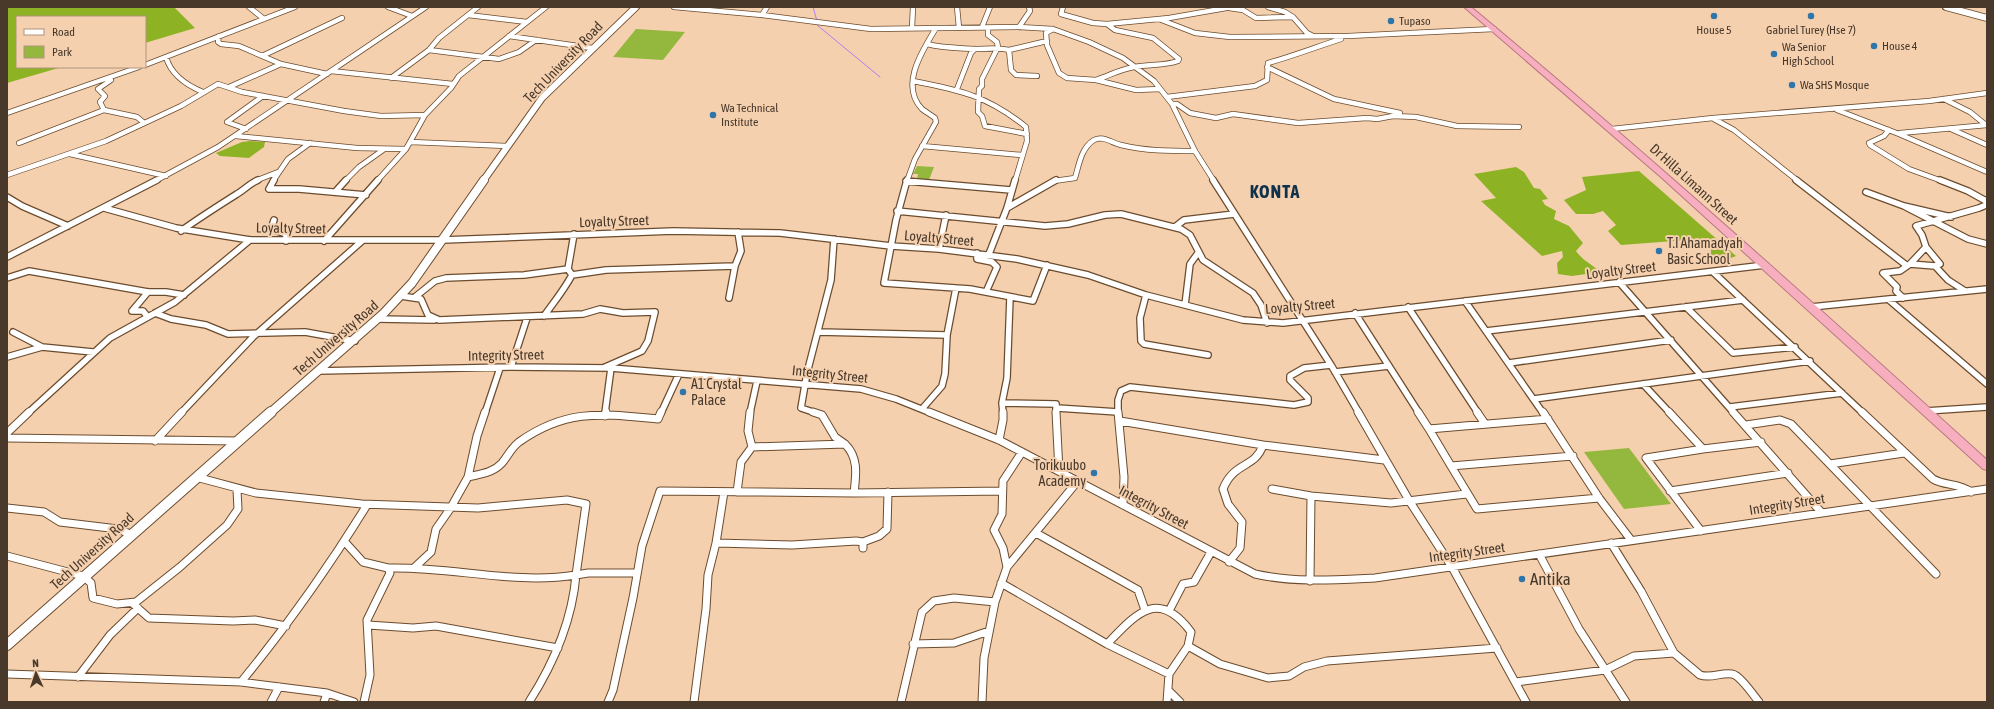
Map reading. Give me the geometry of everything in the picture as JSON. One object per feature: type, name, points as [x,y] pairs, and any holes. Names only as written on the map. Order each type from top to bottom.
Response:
[{"type":"highway","name":"Dr Hilla Limann Street","points":[[1467,7],[1494,28],[1612,129],[1987,466]]},
{"type":"street","points":[[249,7],[264,18]]},
{"type":"street","points":[[146,65],[295,7]]},
{"type":"street","points":[[388,7],[412,16]]},
{"type":"street","points":[[7,257],[166,176],[236,136],[426,7]]},
{"type":"street","points":[[469,7],[477,8]]},
{"type":"street","points":[[324,241],[406,149],[425,115],[459,76],[546,7]]},
{"type":"street","name":"Tech University Road","points":[[7,645],[130,534],[318,371],[355,341],[401,296],[443,240],[506,146],[542,98],[636,7]]},
{"type":"street","points":[[674,7],[762,15],[847,27],[1019,27],[1053,29],[1089,42],[1123,58],[1137,67],[1160,89],[1172,104],[1195,151],[1300,320],[1331,365],[1384,460],[1452,567],[1526,702]]},
{"type":"street","points":[[732,12],[735,7]]},
{"type":"street","points":[[762,15],[767,7]]},
{"type":"street","points":[[912,28],[913,7]]},
{"type":"street","points":[[957,7],[959,28]]},
{"type":"street","points":[[982,28],[990,7]]},
{"type":"street","points":[[1019,27],[1030,11],[1028,7]]},
{"type":"street","points":[[1063,7],[1061,14],[1093,23],[1107,24],[1159,19],[1232,7]]},
{"type":"street","points":[[1268,7],[1285,12],[1293,17],[1307,33],[1314,37]]},
{"type":"street","points":[[1946,7],[1987,18]]},
{"type":"street","points":[[391,78],[429,50],[439,38],[477,8]]},
{"type":"street","points":[[1227,8],[1243,10],[1256,18],[1266,19],[1293,17]]},
{"type":"street","points":[[468,15],[527,22]]},
{"type":"street","points":[[262,56],[342,18]]},
{"type":"street","points":[[1159,19],[1195,33],[1218,36],[1314,37],[1494,28]]},
{"type":"street","points":[[1096,80],[1103,78],[1109,73],[1137,67],[1169,65],[1178,62],[1179,59],[1153,38],[1115,30],[1107,24]]},
{"type":"street","points":[[936,28],[914,67],[913,81],[913,95],[919,105],[929,115],[935,118],[936,122],[922,146],[906,181],[897,211],[884,284],[956,288],[1033,301],[1047,265]]},
{"type":"street","points":[[988,28],[988,35],[997,42],[998,47],[982,79],[982,86],[979,89],[978,96],[978,112],[982,116],[985,126],[1027,134]]},
{"type":"street","points":[[1053,29],[1047,32],[1047,42],[1061,75],[1074,79],[1096,80],[1136,90],[1160,89]]},
{"type":"street","points":[[219,36],[219,44],[239,46],[281,64],[329,72],[453,84]]},
{"type":"street","points":[[508,36],[592,48]]},
{"type":"street","points":[[1167,97],[1255,86],[1266,80],[1268,63],[1300,54],[1305,50],[1348,36]]},
{"type":"street","points":[[429,50],[481,58],[499,59],[510,57],[523,51],[536,40]]},
{"type":"street","points":[[927,44],[940,47],[975,49],[998,47],[1009,50],[1047,42]]},
{"type":"street","points":[[957,89],[971,53],[975,49]]},
{"type":"street","points":[[1009,50],[1012,70],[1016,75],[1037,76]]},
{"type":"street","points":[[166,57],[167,64],[176,75],[192,87],[203,92]]},
{"type":"street","points":[[229,87],[281,64]]},
{"type":"street","points":[[1267,67],[1334,98],[1457,126],[1519,127]]},
{"type":"street","points":[[7,113],[136,68]]},
{"type":"street","points":[[104,110],[100,102],[105,96],[98,89],[112,80],[112,77]]},
{"type":"street","points":[[913,81],[957,89],[978,96],[1008,112],[1012,117],[1025,125],[1027,134],[1022,155],[1012,190],[989,254]]},
{"type":"street","points":[[7,176],[106,141],[181,106],[218,84],[242,92],[381,116],[425,115]]},
{"type":"street","points":[[1612,129],[1713,118],[1944,99],[1987,93]]},
{"type":"street","points":[[246,129],[227,122],[263,96]]},
{"type":"street","points":[[1944,99],[1970,112],[1986,125]]},
{"type":"street","points":[[1172,104],[1177,104],[1190,113],[1206,117],[1216,118],[1233,114],[1262,117],[1289,123],[1340,121],[1367,118],[1377,119],[1393,116],[1416,117]]},
{"type":"street","points":[[1835,109],[1899,134],[1987,172]]},
{"type":"street","points":[[19,143],[104,110],[137,117],[144,123]]},
{"type":"street","points":[[1713,118],[1734,130],[1827,206],[1908,264],[1935,266],[1940,264],[1926,247],[1922,235],[1916,226],[1952,217],[1987,203]]},
{"type":"street","points":[[1899,134],[1986,125]]},
{"type":"street","points":[[1951,129],[1987,145]]},
{"type":"street","points":[[1889,130],[1884,136],[1869,143],[1870,145],[1909,169],[1968,191],[1987,203]]},
{"type":"street","points":[[236,136],[383,150],[406,149]]},
{"type":"street","points":[[1006,208],[1033,194],[1047,184],[1057,180],[1075,178],[1077,166],[1085,147],[1094,140],[1106,139],[1122,145],[1161,150],[1195,151]]},
{"type":"street","points":[[411,142],[506,146]]},
{"type":"street","points":[[310,143],[292,155],[278,172],[269,189],[336,191],[366,194]]},
{"type":"street","points":[[922,146],[1022,155]]},
{"type":"street","points":[[336,191],[359,168],[383,150]]},
{"type":"street","points":[[69,154],[166,176]]},
{"type":"street","points":[[181,231],[228,198],[237,194],[249,184],[278,172]]},
{"type":"street","points":[[906,181],[1012,190]]},
{"type":"street","points":[[1866,192],[1904,206],[1952,217]]},
{"type":"street","points":[[7,197],[22,206],[68,226]]},
{"type":"street","points":[[1904,206],[1968,239],[1987,244]]},
{"type":"street","name":"Loyalty Street","points":[[104,208],[152,224],[181,231],[224,238],[250,240],[443,240],[673,231],[780,233],[891,246],[989,254],[1047,265],[1088,275],[1146,295],[1243,320],[1267,323],[1765,265]]},
{"type":"street","points":[[897,211],[1002,220],[1045,226],[1068,224],[1105,215],[1121,214],[1175,227],[1186,232],[1190,236],[1203,260],[1253,293],[1261,305],[1267,323]]},
{"type":"street","points":[[1175,227],[1184,220],[1188,219],[1234,214]]},
{"type":"street","points":[[939,249],[946,216]]},
{"type":"street","points":[[274,220],[271,229],[286,234],[286,241]]},
{"type":"street","points":[[729,298],[735,266],[741,251],[738,232]]},
{"type":"street","points":[[572,275],[568,269],[574,234]]},
{"type":"street","points":[[834,239],[831,280],[805,384],[801,408],[822,414],[835,437],[852,451],[856,469],[854,493]]},
{"type":"street","points":[[7,433],[93,352],[110,338],[184,295],[250,240]]},
{"type":"street","points":[[155,441],[258,333],[362,241]]},
{"type":"street","points":[[1903,298],[1896,291],[1896,287],[1883,276],[1882,273],[1900,271],[1913,257],[1924,251],[1926,247]]},
{"type":"street","points":[[978,253],[977,259],[992,262],[997,267],[986,292]]},
{"type":"street","points":[[1185,305],[1190,264],[1198,253]]},
{"type":"street","points":[[572,275],[606,270],[735,266]]},
{"type":"street","points":[[1935,266],[1948,280],[1965,291]]},
{"type":"street","points":[[415,297],[435,281],[446,278],[524,275],[568,269]]},
{"type":"street","points":[[7,278],[29,271],[148,292],[166,292],[184,295]]},
{"type":"street","points":[[1713,272],[1810,361],[1904,453],[1938,482],[1961,485],[1971,492]]},
{"type":"street","points":[[544,316],[556,298],[564,291],[572,275]]},
{"type":"street","points":[[1619,282],[1821,512]]},
{"type":"street","points":[[922,409],[942,386],[945,374],[947,335],[956,288]]},
{"type":"street","points":[[1811,307],[1987,289]]},
{"type":"street","points":[[148,292],[132,311],[143,311],[148,316]]},
{"type":"street","points":[[1146,295],[1140,318],[1141,341],[1144,344],[1208,355]]},
{"type":"street","points":[[401,296],[415,297],[423,301],[426,312],[431,318],[439,320]]},
{"type":"street","points":[[999,440],[1003,420],[1002,403],[1007,378],[1010,297]]},
{"type":"street","points":[[1486,331],[1743,300]]},
{"type":"street","points":[[1889,300],[1987,384]]},
{"type":"street","points":[[1465,301],[1548,419],[1599,498],[1631,540]]},
{"type":"street","points":[[1408,307],[1485,424]]},
{"type":"street","points":[[1686,307],[1733,352],[1795,347]]},
{"type":"street","points":[[378,319],[439,320],[526,318],[583,314],[594,309],[602,308],[621,313],[655,312],[648,341],[642,351],[603,368]]},
{"type":"street","points":[[155,313],[171,319],[206,325],[228,334],[305,332],[355,341]]},
{"type":"street","points":[[1355,313],[1429,429],[1466,494],[1477,509],[1599,498]]},
{"type":"street","points":[[511,367],[526,318]]},
{"type":"street","points":[[13,332],[42,347]]},
{"type":"street","points":[[818,332],[947,335]]},
{"type":"street","points":[[1509,363],[1671,340]]},
{"type":"street","points":[[7,357],[42,347],[93,352]]},
{"type":"street","points":[[1534,399],[1810,361]]},
{"type":"street","points":[[1123,505],[1125,490],[1118,412],[1118,398],[1121,390],[1130,387],[1141,387],[1294,405],[1308,402],[1308,398],[1290,380],[1290,376],[1298,369],[1331,365]]},
{"type":"street","points":[[1335,372],[1389,366]]},
{"type":"street","name":"Integrity Street","points":[[318,371],[511,367],[611,368],[757,381],[861,388],[878,392],[999,440],[1229,562],[1255,574],[1267,577],[1310,581],[1375,578],[1987,489]]},
{"type":"street","points":[[415,567],[431,552],[436,530],[468,477],[477,436],[500,368]]},
{"type":"street","points":[[605,416],[611,368]]},
{"type":"street","points":[[468,477],[492,471],[501,463],[508,450],[539,430],[577,416],[658,419],[679,374]]},
{"type":"street","points":[[752,447],[748,437],[748,424],[757,381]]},
{"type":"street","points":[[1643,384],[1703,449]]},
{"type":"street","points":[[1730,407],[1842,393]]},
{"type":"street","points":[[1002,403],[1056,404],[1059,471]]},
{"type":"street","points":[[1926,411],[1987,407]]},
{"type":"street","points":[[1057,408],[1118,412]]},
{"type":"street","points":[[1429,429],[1548,419]]},
{"type":"street","points":[[1746,425],[1780,420],[1791,424],[1936,574]]},
{"type":"street","points":[[1120,421],[1263,445],[1384,460]]},
{"type":"street","points":[[7,438],[238,441]]},
{"type":"street","points":[[1701,531],[1646,458],[1648,456],[1760,442]]},
{"type":"street","points":[[737,492],[740,462],[745,453],[752,447],[845,444]]},
{"type":"street","points":[[1229,562],[1240,548],[1242,522],[1228,504],[1223,489],[1229,476],[1237,468],[1255,460],[1261,453],[1263,445]]},
{"type":"street","points":[[1007,566],[1003,548],[994,530],[1002,514],[1003,481],[1010,468],[1022,452]]},
{"type":"street","points":[[1830,464],[1904,453]]},
{"type":"street","points":[[1451,466],[1572,456]]},
{"type":"street","points":[[1670,490],[1788,473]]},
{"type":"street","points":[[196,477],[237,490],[367,505],[450,509],[508,507],[522,504],[563,501],[580,501],[586,504],[576,575],[576,593],[558,648],[529,702]]},
{"type":"street","points":[[982,702],[984,658],[995,602],[1007,566],[1077,482]]},
{"type":"street","points":[[1272,489],[1311,496],[1391,503],[1410,502],[1466,494]]},
{"type":"street","points":[[78,677],[110,635],[135,606],[136,602],[180,567],[227,525],[238,509],[237,490]]},
{"type":"street","points":[[608,702],[613,690],[642,546],[660,491],[854,493],[1002,492]]},
{"type":"street","points":[[694,702],[706,609],[708,575],[716,543],[724,492]]},
{"type":"street","points":[[716,543],[792,545],[856,541],[863,545],[879,536],[886,529],[888,492]]},
{"type":"street","points":[[1310,581],[1311,496]]},
{"type":"street","points":[[241,682],[286,626],[327,569],[367,505]]},
{"type":"street","points":[[7,508],[44,512],[60,522],[118,529],[130,534]]},
{"type":"street","points":[[1036,533],[1138,590],[1145,610]]},
{"type":"street","points":[[344,541],[363,562],[388,568],[415,567],[506,577],[541,579],[588,573],[637,573]]},
{"type":"street","points":[[1611,543],[1641,591],[1674,652],[1700,676],[1705,677],[1733,674],[1739,678],[1759,702]]},
{"type":"street","points":[[1170,609],[1183,584],[1194,582],[1211,552]]},
{"type":"street","points":[[1539,554],[1579,629],[1626,702]]},
{"type":"street","points":[[7,556],[83,576],[91,583],[93,598],[118,604],[135,606],[149,618],[233,621],[255,620],[286,626]]},
{"type":"street","points":[[364,702],[370,675],[367,620],[390,573],[388,568]]},
{"type":"street","points":[[1001,583],[1107,644],[1169,674]]},
{"type":"street","points":[[901,702],[913,644],[922,612],[934,601],[954,598],[995,602]]},
{"type":"street","points":[[1107,644],[1129,620],[1145,610],[1170,609],[1184,619],[1192,632],[1188,646],[1169,674],[1166,702]]},
{"type":"street","points":[[368,625],[413,628],[436,626],[558,648]]},
{"type":"street","points":[[913,644],[954,643],[989,631]]},
{"type":"street","points":[[1188,646],[1220,664],[1268,678],[1289,676],[1304,667],[1327,660],[1497,648]]},
{"type":"street","points":[[1516,682],[1605,670],[1634,656],[1674,652]]},
{"type":"street","points":[[7,674],[241,682],[327,693],[354,702]]},
{"type":"street","points":[[271,702],[279,687]]},
{"type":"street","points":[[1168,690],[1180,702]]},
{"type":"street","points":[[324,702],[327,693]]},
{"type":"green space","points":[[7,7],[174,7],[195,28],[146,43],[146,16],[16,16],[16,68],[59,68],[7,83]]},
{"type":"green space","points":[[636,29],[685,32],[663,60],[613,57]]},
{"type":"green space","points":[[242,142],[265,142],[264,147],[249,158],[220,156],[216,153]]},
{"type":"green space","points":[[917,166],[934,167],[929,180],[917,179],[918,174],[913,174]]},
{"type":"green space","points":[[1516,167],[1524,172],[1534,188],[1540,189],[1548,199],[1542,200],[1545,205],[1556,211],[1554,219],[1569,226],[1583,243],[1576,251],[1582,258],[1600,272],[1572,276],[1558,274],[1557,263],[1563,257],[1562,251],[1542,256],[1481,201],[1496,198],[1474,174]]},
{"type":"green space","points":[[1639,171],[1736,256],[1718,263],[1706,262],[1711,252],[1710,243],[1701,239],[1621,245],[1608,231],[1616,225],[1603,211],[1593,214],[1576,214],[1564,200],[1586,190],[1582,177]]},
{"type":"green space","points":[[1629,448],[1671,504],[1624,509],[1584,452]]},
{"type":"waterway","points":[[813,7],[817,21]]},
{"type":"waterway","points":[[817,25],[880,77]]},
{"type":"place","name":"House 5","points":[[1714,16]]},
{"type":"place","name":"Gabriel Turey (Hse 7)","points":[[1811,16]]},
{"type":"place","name":"Tupaso","points":[[1391,21]]},
{"type":"place","name":"House 4","points":[[1874,46]]},
{"type":"place","name":"Wa Senior High School","points":[[1774,54]]},
{"type":"place","name":"Wa SHS Mosque","points":[[1792,85]]},
{"type":"place","name":"Wa Technical Institute","points":[[713,115]]},
{"type":"place","name":"T.I Ahamadyah Basic School","points":[[1659,251]]},
{"type":"place","name":"A1 Crystal Palace","points":[[683,392]]},
{"type":"place","name":"Torikuubo Academy","points":[[1094,473]]},
{"type":"place","name":"Antika","points":[[1522,579]]},
{"type":"district","name":"KONTA","points":[[1275,191]]}]
